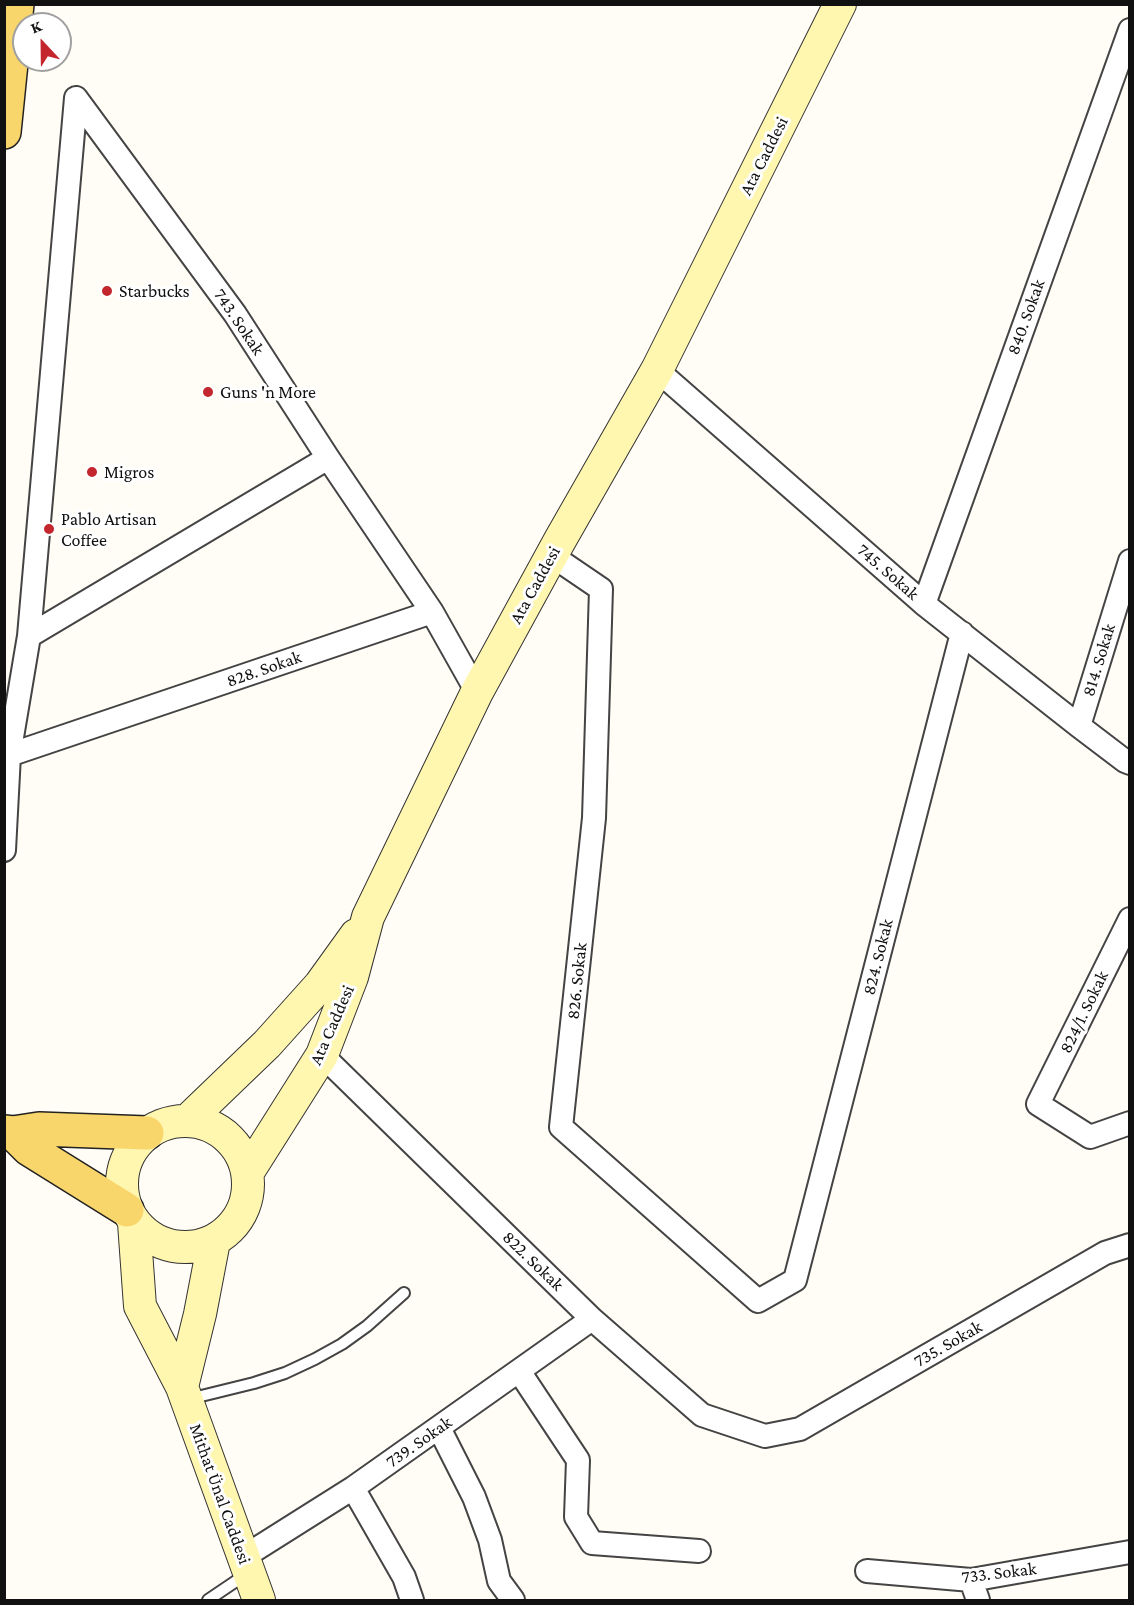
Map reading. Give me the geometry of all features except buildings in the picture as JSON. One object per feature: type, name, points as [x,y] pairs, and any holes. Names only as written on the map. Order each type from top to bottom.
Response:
[{"type":"main road","points":[[4,132],[17,4]]},
{"type":"main road","name":"Ata Caddesi","points":[[248,1172],[322,1055],[352,977],[368,917],[477,692],[551,555],[657,370],[840,4]]},
{"type":"main road","points":[[188,1120],[267,1044],[320,985],[368,917]]},
{"type":"main road","points":[[9,1132],[29,1149],[131,1217],[154,1240],[174,1247],[194,1247],[214,1241],[231,1229],[243,1212],[249,1192],[248,1172],[241,1153],[228,1136],[209,1125],[188,1120],[167,1123],[147,1133],[132,1148],[123,1168],[122,1189],[131,1217]]},
{"type":"main road","points":[[9,1132],[39,1130],[147,1133]]},
{"type":"main road","name":"Mithat Ünal Caddesi","points":[[131,1217],[140,1306],[184,1393],[250,1577]]},
{"type":"main road","points":[[184,1393],[214,1241]]},
{"type":"street","name":"840. Sokak","points":[[924,604],[1130,30]]},
{"type":"street","name":"743. Sokak","points":[[29,636],[76,98],[235,314],[328,458],[432,612]]},
{"type":"street","name":"745. Sokak","points":[[657,370],[924,604],[1079,726],[1130,763]]},
{"type":"street","points":[[4,850],[9,755],[29,636],[328,458]]},
{"type":"street","name":"826. Sokak","points":[[551,555],[601,589],[594,818],[561,1126],[758,1301],[795,1280]]},
{"type":"street","name":"814. Sokak","points":[[1079,726],[1130,561]]},
{"type":"street","points":[[432,612],[477,692]]},
{"type":"street","name":"828. Sokak","points":[[9,755],[432,612]]},
{"type":"street","name":"824. Sokak","points":[[795,1280],[962,633]]},
{"type":"street","name":"824/1. Sokak","points":[[1130,919],[1038,1104],[1090,1137],[1130,1123]]},
{"type":"street","name":"822. Sokak","points":[[322,1055],[592,1319],[702,1415],[765,1436]]},
{"type":"street","name":"735. Sokak","points":[[765,1436],[800,1429],[1105,1253],[1130,1245]]},
{"type":"street","name":"739. Sokak","points":[[250,1577],[353,1488],[592,1319]]},
{"type":"street","points":[[519,1371],[578,1460],[576,1517],[592,1542],[699,1551]]},
{"type":"street","points":[[439,1428],[474,1497],[490,1540],[499,1581],[513,1600]]},
{"type":"street","points":[[353,1488],[404,1577],[412,1600]]},
{"type":"street","name":"733. Sokak","points":[[867,1571],[974,1590],[1130,1552]]},
{"type":"lane","points":[[184,1393],[254,1383],[285,1373],[342,1344],[367,1326],[404,1293]]},
{"type":"lane","points":[[208,1600],[250,1577]]},
{"type":"place","name":"Starbucks","points":[[107,291]]},
{"type":"place","name":"Guns 'n More","points":[[208,392]]},
{"type":"place","name":"Migros","points":[[92,472]]},
{"type":"place","name":"Pablo Artisan Coffee","points":[[49,529]]}]
